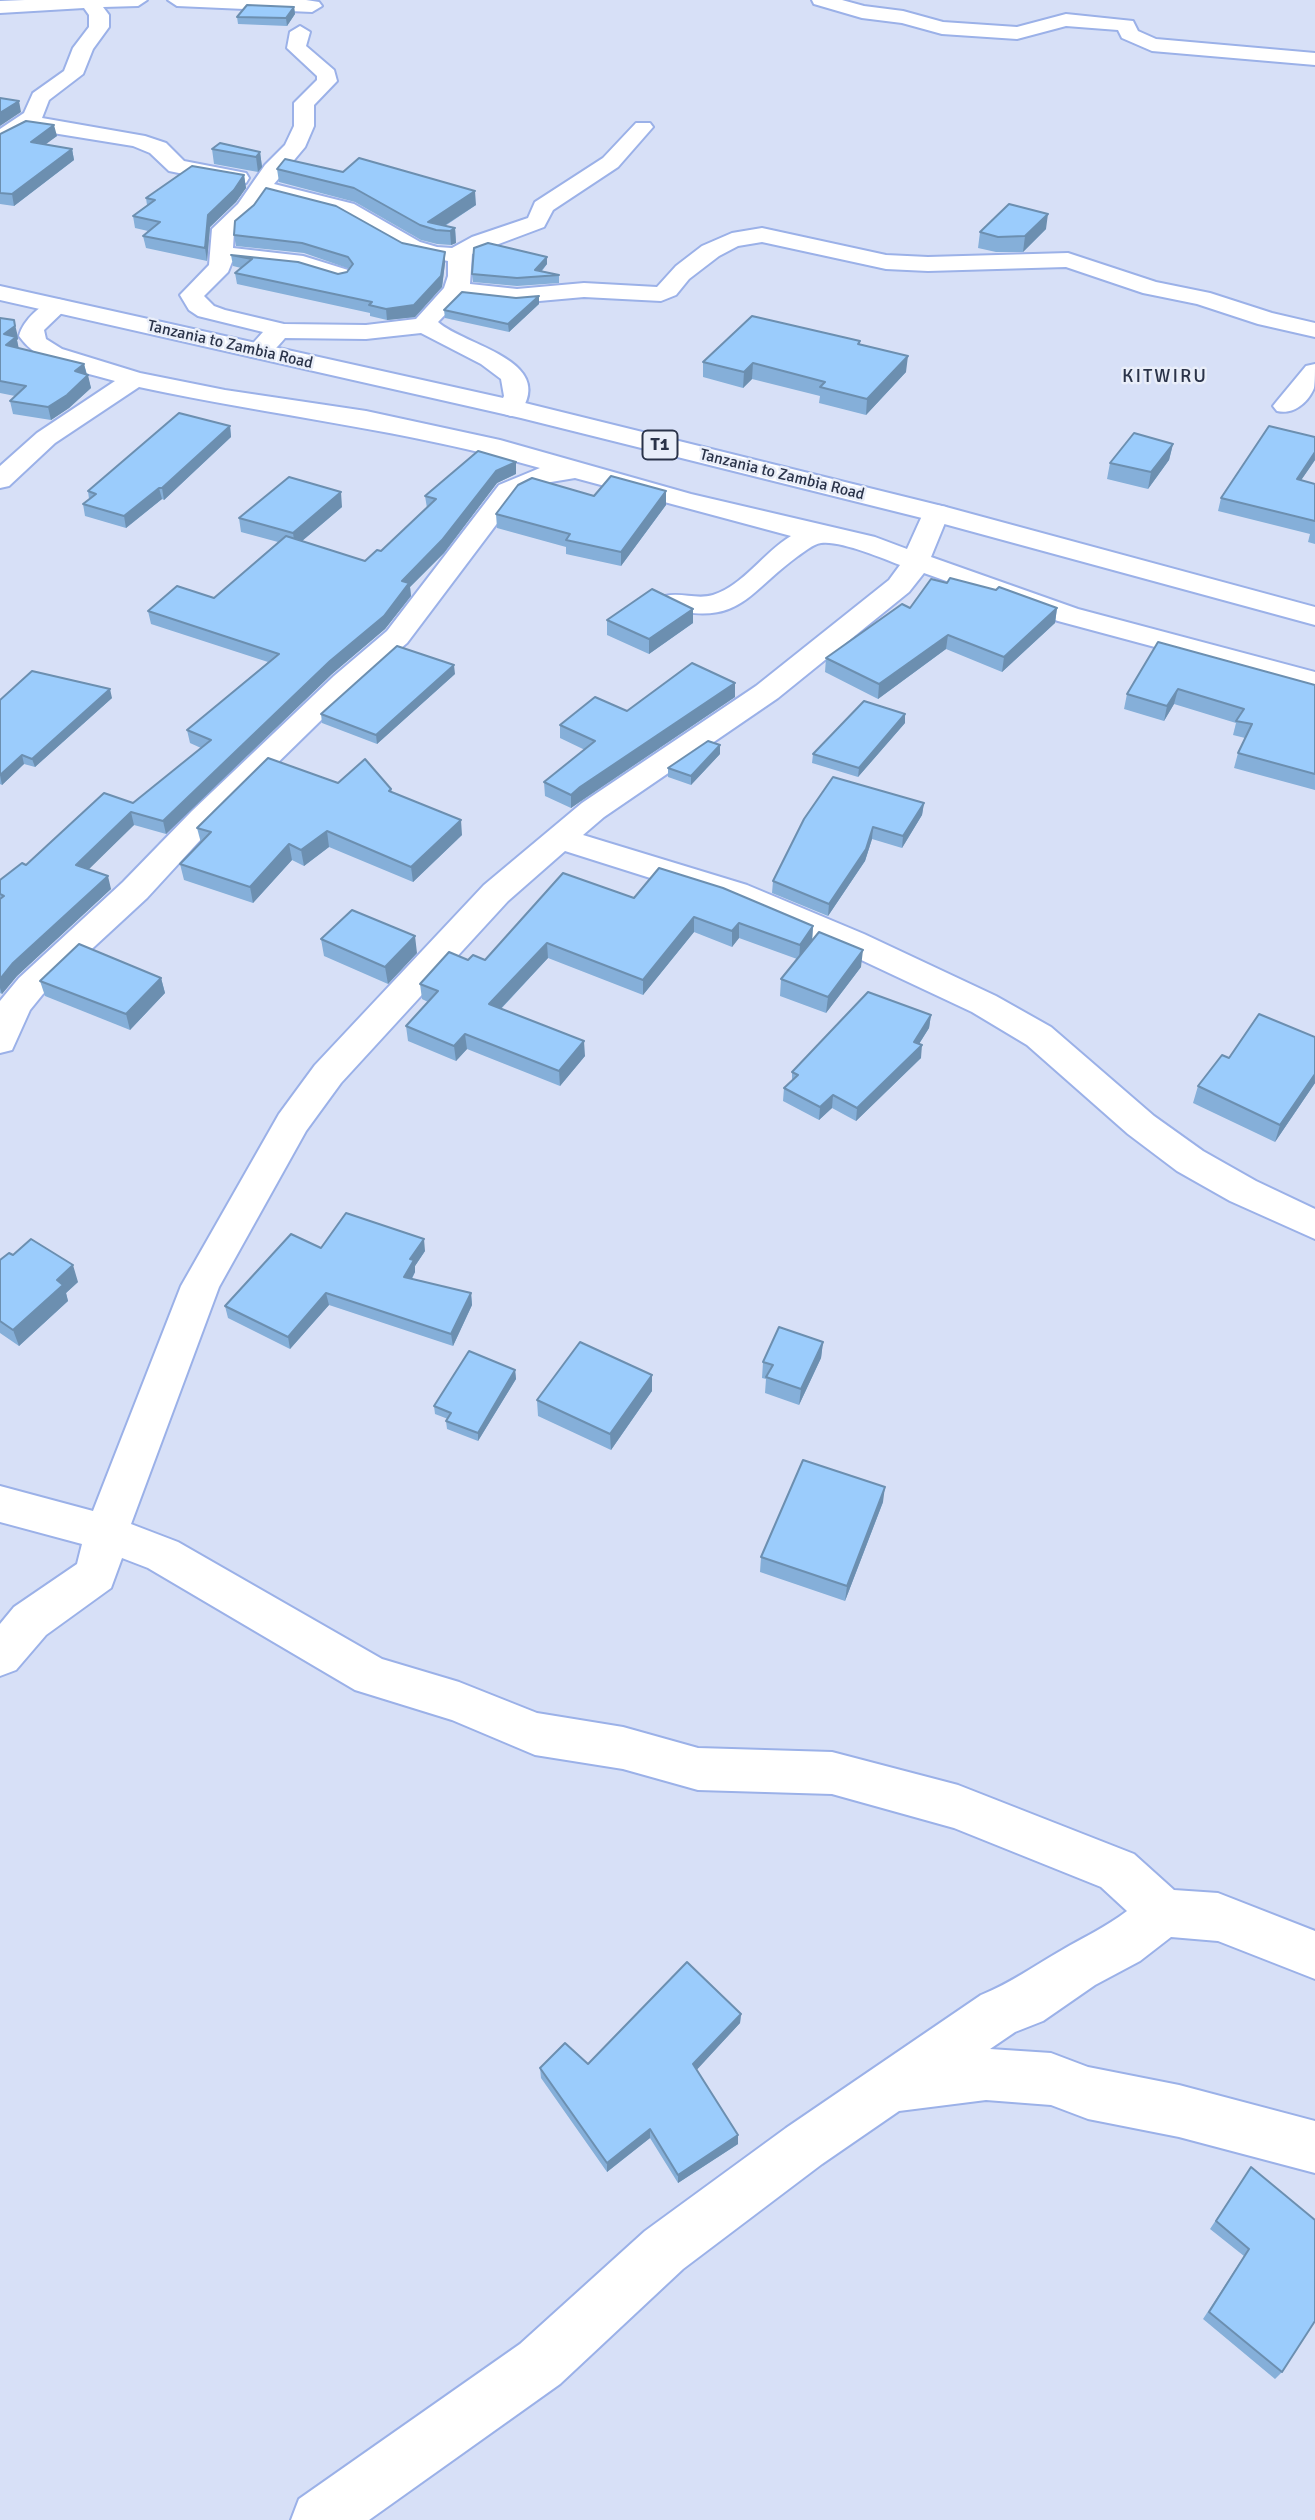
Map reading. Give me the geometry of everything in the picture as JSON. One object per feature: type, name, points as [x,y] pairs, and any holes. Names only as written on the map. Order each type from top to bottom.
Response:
[{"type":"main road","points":[[0,7],[138,0]]},
{"type":"main road","points":[[177,0],[312,6]]},
{"type":"main road","points":[[821,0],[942,28],[1017,33],[1066,20],[1121,24],[1126,25],[1129,34],[1152,45],[1315,59]]},
{"type":"main road","points":[[0,138],[26,122],[37,111],[40,97],[75,72],[83,48],[97,32],[100,19],[90,3]]},
{"type":"main road","points":[[300,32],[297,48],[324,71],[328,78],[304,103],[301,138],[246,209],[223,229],[220,267],[192,295],[197,306],[211,314],[271,326],[277,331],[366,332],[425,325],[505,369],[516,383],[518,394],[511,408]]},
{"type":"main road","points":[[26,122],[124,136],[158,148],[177,166],[338,206],[412,247],[436,254],[459,256]]},
{"type":"main road","points":[[425,325],[430,315],[456,289],[461,273],[459,256],[468,246],[535,224],[541,217],[543,207],[607,165],[632,142],[643,127]]},
{"type":"main road","points":[[0,148],[5,156],[0,162]]},
{"type":"main road","points":[[456,289],[517,296],[584,290],[661,294],[667,292],[684,271],[720,246],[744,236],[762,235],[886,262],[928,264],[1068,260],[1118,274],[1151,288],[1202,298],[1266,319],[1315,330]]},
{"type":"main road","points":[[222,254],[303,263],[340,275]]},
{"type":"main road","name":"Tanzania to Zambia Road","points":[[0,293],[511,408],[936,513],[1315,616]]},
{"type":"main road","points":[[57,306],[33,328],[31,336],[37,344],[53,354],[78,363],[135,379],[225,398],[300,407],[500,448],[682,500],[865,543],[1068,615],[1315,681]]},
{"type":"main road","points":[[258,351],[277,331]]},
{"type":"main road","points":[[1286,406],[1315,371]]},
{"type":"main road","points":[[0,480],[46,438],[135,379]]},
{"type":"main road","points":[[0,1041],[15,1005],[31,986],[135,890],[203,818],[344,682],[397,637],[508,491],[537,476],[581,469]]},
{"type":"main road","points":[[0,1656],[30,1621],[96,1575],[106,1533],[200,1286],[292,1123],[328,1074],[442,948],[496,893],[593,810],[767,692],[899,586],[909,575],[936,513]]},
{"type":"main road","points":[[675,602],[706,607],[730,600],[793,545],[818,534]]},
{"type":"main road","points":[[561,839],[746,897],[852,942],[984,1004],[1039,1036],[1141,1125],[1191,1161],[1243,1191],[1315,1225]]},
{"type":"main road","points":[[0,1504],[106,1533],[163,1555],[372,1676],[459,1702],[535,1734],[623,1748],[698,1769],[832,1773],[958,1807],[1048,1845],[1117,1870],[1164,1913],[1218,1917],[1315,1955]]},
{"type":"main road","points":[[320,2520],[540,2364],[664,2250],[804,2146],[999,2013],[1025,2003],[1078,1968],[1124,1944],[1164,1913]]},
{"type":"main road","points":[[890,2087],[986,2074],[1051,2079],[1088,2093],[1179,2111],[1315,2147]]},
{"type":"building","points":[[247,5],[294,7],[286,18],[237,17]]},
{"type":"building","points":[[0,98],[19,101],[0,113]]},
{"type":"building","points":[[26,121],[54,125],[31,142],[72,149],[12,194],[0,193],[0,134]]},
{"type":"building","points":[[220,143],[260,152],[256,157],[212,149]]},
{"type":"building","points":[[359,158],[475,191],[428,222],[455,228],[450,231],[436,230],[420,225],[354,188],[277,169],[285,159],[343,172]]},
{"type":"building","points":[[192,166],[244,175],[234,190],[208,215],[205,248],[143,236],[160,222],[133,216],[155,200],[146,198]]},
{"type":"building","points":[[266,188],[336,206],[402,243],[445,252],[441,276],[414,305],[386,309],[369,305],[372,302],[235,273],[252,259],[231,255],[298,262],[338,274],[347,272],[353,264],[348,257],[302,243],[234,235],[235,221],[254,205]]},
{"type":"building","points":[[1009,204],[1048,214],[1025,236],[998,237],[980,232]]},
{"type":"building","points":[[488,243],[547,257],[535,270],[559,275],[517,278],[472,274],[474,248]]},
{"type":"building","points":[[462,292],[516,298],[539,296],[508,324],[444,310]]},
{"type":"building","points":[[752,316],[860,341],[858,344],[908,356],[867,399],[820,387],[825,382],[753,363],[744,372],[703,362]]},
{"type":"building","points":[[0,318],[14,320],[15,326],[4,334],[16,337],[6,345],[84,364],[75,371],[88,375],[67,395],[48,407],[10,401],[26,386],[0,381]]},
{"type":"building","points":[[179,413],[230,426],[162,488],[124,516],[83,504],[96,494],[88,491]]},
{"type":"building","points":[[1269,426],[1315,437],[1315,452],[1297,479],[1315,484],[1315,521],[1221,498]]},
{"type":"building","points":[[1134,433],[1173,444],[1151,472],[1110,463]]},
{"type":"building","points":[[478,451],[516,462],[496,471],[442,540],[402,581],[409,583],[384,616],[330,661],[163,821],[131,812],[76,865],[108,876],[13,963],[0,979],[0,899],[4,896],[0,894],[0,880],[22,863],[26,865],[104,793],[133,803],[211,740],[187,730],[279,654],[148,611],[177,586],[214,598],[286,536],[365,561],[377,550],[381,551],[436,499],[425,496]]},
{"type":"building","points":[[611,476],[666,491],[621,552],[566,540],[570,534],[496,514],[518,485],[532,478],[594,496]]},
{"type":"building","points":[[289,477],[341,492],[293,533],[239,518]]},
{"type":"building","points":[[950,578],[996,590],[999,587],[1057,608],[1004,657],[948,635],[879,684],[826,658],[902,604],[910,608],[931,579],[947,583]]},
{"type":"building","points":[[652,589],[693,609],[649,639],[607,620]]},
{"type":"building","points":[[1158,642],[1315,685],[1315,774],[1238,753],[1252,724],[1236,721],[1244,709],[1178,689],[1167,706],[1127,694]]},
{"type":"building","points":[[397,646],[454,665],[376,735],[321,714]]},
{"type":"building","points":[[692,663],[735,683],[571,795],[544,782],[595,741],[560,725],[595,697],[627,711]]},
{"type":"building","points":[[32,671],[110,689],[32,759],[22,755],[0,775],[0,700]]},
{"type":"building","points":[[864,701],[905,714],[859,768],[813,754]]},
{"type":"building","points":[[708,741],[720,745],[691,776],[668,768]]},
{"type":"building","points":[[268,758],[338,783],[365,759],[391,789],[389,791],[461,820],[411,867],[327,831],[301,850],[289,844],[250,887],[180,864],[211,832],[197,828]]},
{"type":"building","points":[[833,777],[924,803],[903,836],[873,827],[866,849],[829,904],[773,881],[804,819]]},
{"type":"building","points":[[659,868],[723,888],[813,926],[800,945],[739,923],[732,931],[694,917],[643,980],[547,943],[489,1004],[584,1041],[559,1071],[465,1034],[454,1046],[406,1026],[438,991],[420,984],[449,952],[468,960],[473,955],[485,960],[563,873],[634,898]]},
{"type":"building","points":[[352,910],[415,936],[385,967],[321,939]]},
{"type":"building","points":[[819,932],[863,950],[828,997],[781,979]]},
{"type":"building","points":[[79,944],[161,978],[126,1014],[40,981]]},
{"type":"building","points":[[868,992],[931,1015],[914,1042],[922,1045],[857,1108],[833,1095],[820,1107],[784,1088],[798,1075],[792,1072]]},
{"type":"building","points":[[1259,1014],[1315,1037],[1315,1074],[1280,1125],[1198,1086],[1222,1055],[1229,1058]]},
{"type":"building","points":[[346,1213],[424,1239],[410,1259],[414,1260],[404,1277],[471,1293],[451,1334],[326,1293],[288,1337],[225,1306],[291,1234],[321,1248]]},
{"type":"building","points":[[31,1239],[73,1265],[57,1280],[63,1285],[13,1330],[0,1321],[0,1260],[9,1253],[13,1255]]},
{"type":"building","points":[[779,1327],[823,1342],[801,1389],[766,1377],[773,1365],[763,1362]]},
{"type":"building","points":[[580,1342],[652,1375],[610,1434],[537,1400]]},
{"type":"building","points":[[469,1351],[515,1370],[478,1433],[446,1421],[451,1413],[434,1406]]},
{"type":"building","points":[[803,1460],[885,1487],[847,1586],[761,1557]]},
{"type":"building","points":[[687,1962],[741,2014],[693,2064],[738,2135],[678,2175],[650,2129],[607,2163],[540,2068],[565,2043],[588,2064]]},
{"type":"building","points":[[1251,2167],[1315,2220],[1315,2321],[1282,2372],[1209,2312],[1249,2249],[1216,2221]]},
{"type":"district","name":"KITWIRU","points":[[1165,377]]}]
